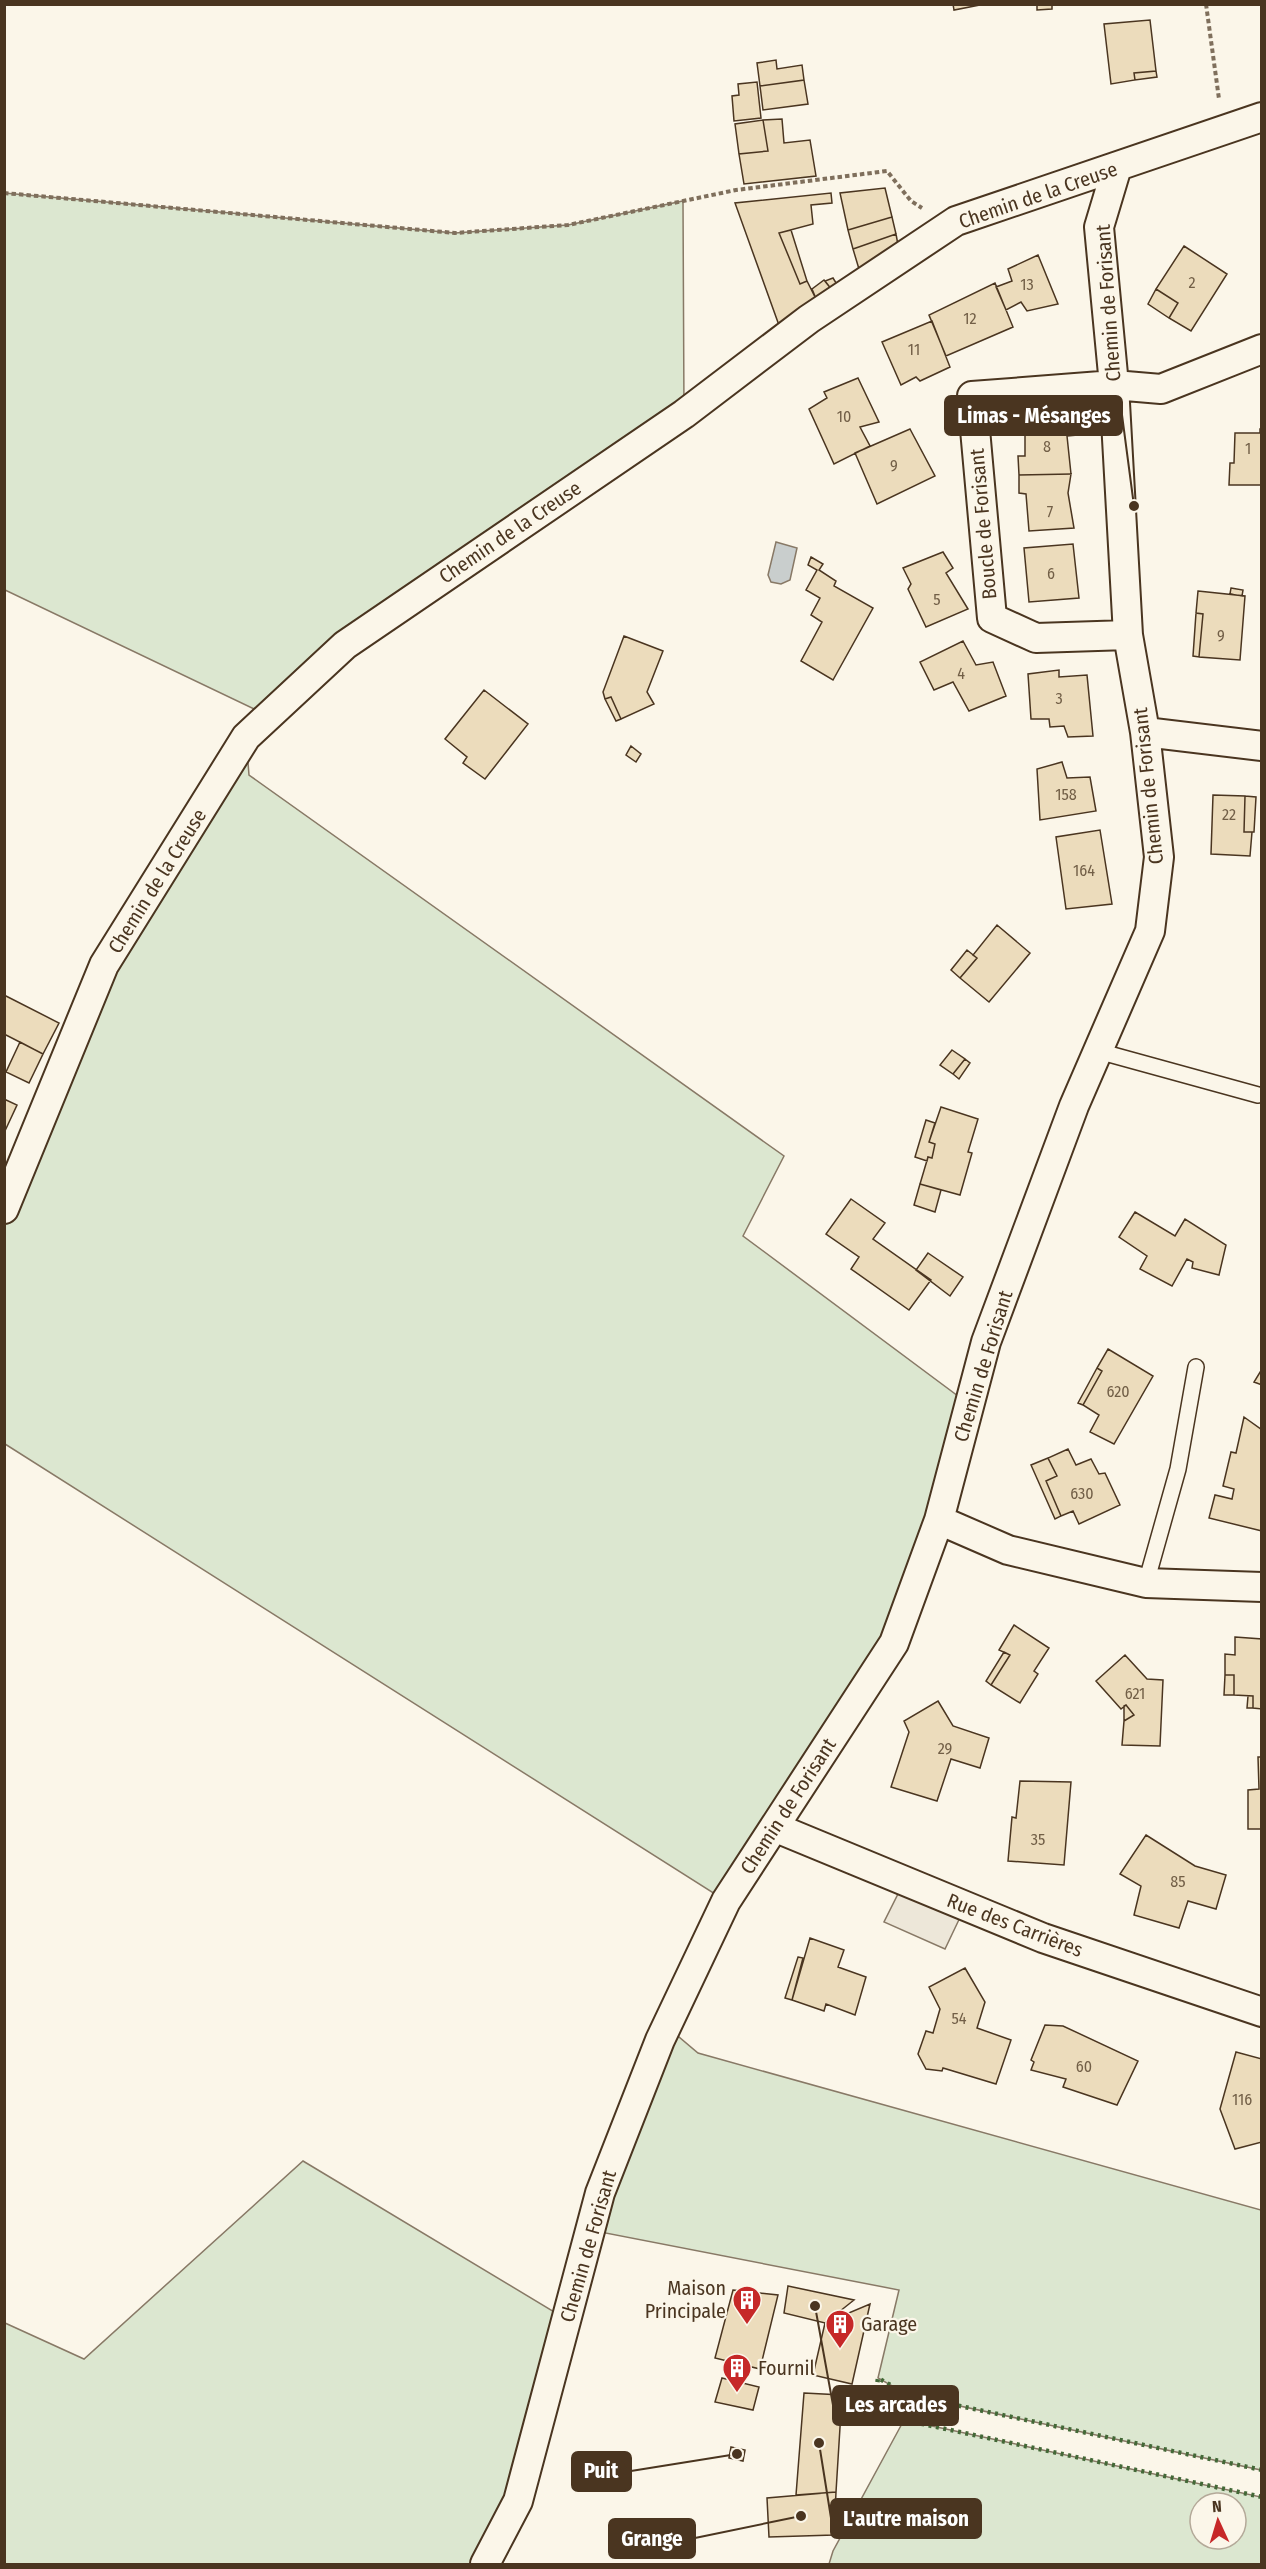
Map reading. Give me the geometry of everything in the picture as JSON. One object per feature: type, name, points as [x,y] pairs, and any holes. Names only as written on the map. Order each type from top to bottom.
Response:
[{"type":"street","name":"Chemin de la Creuse","points":[[4,1209],[104,965],[246,737],[345,645],[684,414],[809,319],[956,221],[1262,117]]},
{"type":"street","name":"Chemin de Forisant","points":[[485,2565],[518,2500],[600,2193],[666,2026],[726,1901],[894,1643],[939,1520],[986,1342],[1074,1106],[1150,931],[1159,857],[1145,732],[1128,635],[1114,385],[1099,227],[1117,167]]},
{"type":"street","points":[[1114,385],[1161,389],[1262,349]]},
{"type":"street","name":"Boucle de Forisant","points":[[1114,385],[972,396],[992,618],[1035,638],[1128,635]]},
{"type":"street","points":[[1145,732],[1262,746]]},
{"type":"street","points":[[939,1520],[1008,1550],[1146,1583],[1262,1587]]},
{"type":"street","name":"Rue des Carrières","points":[[774,1827],[796,1839],[1043,1938],[1262,2012]]},
{"type":"lane","points":[[1098,1051],[1258,1095]]},
{"type":"lane","points":[[1146,1583],[1178,1469],[1196,1367]]},
{"type":"path","points":[[1206,4],[1223,130]]},
{"type":"path","points":[[4,193],[455,233],[568,225],[736,190],[887,171],[911,201],[937,218],[956,221]]},
{"type":"green space","points":[[4,193],[455,233],[568,225],[683,201],[684,414],[269,716],[5,590]]},
{"type":"green space","points":[[246,737],[249,775],[784,1156],[743,1236],[970,1405],[894,1643],[726,1901],[5,1444],[4,1209],[104,965]]},
{"type":"green space","points":[[666,2026],[698,2053],[1261,2210],[1261,2470],[908,2395],[878,2378],[899,2290],[590,2230]]},
{"type":"green space","points":[[303,2161],[566,2319],[485,2564],[5,2564],[5,2323],[84,2359]]},
{"type":"green space","points":[[904,2420],[1233,2491],[1188,2491],[1188,2551],[1248,2551],[1248,2494],[1261,2497],[1261,2564],[829,2564],[833,2551]]},
{"type":"shaded area","points":[[776,542],[797,548],[790,580],[781,584],[771,582],[768,575]]},
{"type":"shaded area","points":[[904,1882],[965,1907],[945,1949],[884,1922]]},
{"type":"building","points":[[953,4],[985,4],[954,10]]},
{"type":"building","points":[[1037,4],[1052,4],[1052,9],[1037,10]]},
{"type":"building","points":[[1150,20],[1156,71],[1134,73],[1135,80],[1111,84],[1104,24]]},
{"type":"building","points":[[776,60],[777,69],[802,65],[804,80],[760,86],[757,63]]},
{"type":"building","points":[[1156,71],[1157,77],[1135,80],[1134,73]]},
{"type":"building","points":[[804,80],[808,104],[763,110],[760,86]]},
{"type":"building","points":[[757,82],[761,118],[734,121],[732,96],[739,95],[738,84]]},
{"type":"building","points":[[782,119],[784,143],[810,140],[816,176],[744,184],[739,154],[768,151],[763,120]]},
{"type":"building","points":[[763,120],[768,151],[739,154],[735,124]]},
{"type":"building","points":[[885,188],[892,217],[848,230],[840,193]]},
{"type":"building","points":[[831,193],[832,203],[811,205],[813,224],[779,233],[800,284],[807,281],[817,301],[780,328],[735,203]]},
{"type":"building","points":[[892,217],[896,234],[853,249],[848,230]]},
{"type":"building","points":[[791,230],[807,281],[800,284],[779,233]]},
{"type":"building","points":[[896,234],[898,245],[859,269],[853,249]]},
{"type":"building","points":[[1184,246],[1227,274],[1191,331],[1169,318],[1178,303],[1156,289]]},
{"type":"building","points":[[1038,255],[1058,304],[1027,311],[1021,302],[1006,310],[996,287],[1012,281],[1008,269]]},
{"type":"building","points":[[833,278],[838,286],[832,290],[825,281]]},
{"type":"building","points":[[824,280],[832,290],[817,301],[812,289]]},
{"type":"building","points":[[995,283],[1013,327],[946,356],[929,315]]},
{"type":"building","points":[[1156,289],[1178,303],[1169,318],[1148,304]]},
{"type":"building","points":[[932,321],[950,367],[920,381],[916,377],[901,385],[882,342]]},
{"type":"building","points":[[858,378],[879,422],[860,427],[870,446],[834,464],[809,409],[827,398],[824,392]]},
{"type":"building","points":[[1075,420],[1077,435],[1067,436],[1071,474],[1019,475],[1018,456],[1025,456],[1025,422]]},
{"type":"building","points":[[910,429],[935,476],[877,504],[855,453]]},
{"type":"building","points":[[1262,429],[1262,485],[1229,485],[1230,463],[1234,463],[1235,433],[1260,433]]},
{"type":"building","points":[[1071,474],[1068,493],[1074,528],[1029,531],[1026,494],[1019,493],[1019,475]]},
{"type":"building","points":[[1073,544],[1079,598],[1029,602],[1024,548]]},
{"type":"building","points":[[943,552],[953,568],[946,573],[968,609],[926,627],[908,589],[911,584],[903,568]]},
{"type":"building","points":[[811,557],[823,564],[819,570],[836,581],[834,586],[873,608],[833,680],[801,661],[822,622],[811,615],[820,598],[806,590],[817,570],[808,565]]},
{"type":"building","points":[[1231,588],[1243,590],[1242,596],[1230,594]]},
{"type":"building","points":[[1198,591],[1245,596],[1240,660],[1199,657],[1203,614],[1196,613]]},
{"type":"building","points":[[1196,613],[1203,614],[1199,657],[1193,656]]},
{"type":"building","points":[[624,636],[663,651],[647,692],[654,704],[621,719],[611,697],[605,699],[603,692]]},
{"type":"building","points":[[963,641],[976,665],[993,662],[1006,696],[969,711],[953,682],[934,690],[920,662]]},
{"type":"building","points":[[1059,670],[1059,677],[1087,675],[1093,736],[1068,737],[1064,726],[1050,727],[1049,719],[1031,719],[1028,674]]},
{"type":"building","points":[[484,690],[528,724],[485,779],[463,763],[467,757],[445,739]]},
{"type":"building","points":[[611,697],[621,719],[616,721],[605,699]]},
{"type":"building","points":[[631,746],[641,754],[636,762],[626,755]]},
{"type":"building","points":[[1062,762],[1067,778],[1090,777],[1096,811],[1040,820],[1037,769]]},
{"type":"building","points":[[1213,795],[1245,796],[1244,832],[1252,832],[1250,856],[1211,854]]},
{"type":"building","points":[[1245,796],[1256,797],[1254,832],[1244,832]]},
{"type":"building","points":[[1100,830],[1112,904],[1066,909],[1056,837]]},
{"type":"building","points":[[997,925],[1030,953],[989,1002],[960,978],[977,958],[973,955]]},
{"type":"building","points":[[967,950],[977,958],[960,978],[951,970]]},
{"type":"building","points":[[4,995],[59,1023],[43,1054],[4,1034]]},
{"type":"building","points":[[20,1042],[43,1054],[29,1083],[6,1072]]},
{"type":"building","points":[[952,1050],[965,1059],[953,1074],[940,1065]]},
{"type":"building","points":[[965,1059],[970,1063],[959,1079],[953,1074]]},
{"type":"building","points":[[4,1099],[17,1105],[4,1133]]},
{"type":"building","points":[[941,1107],[978,1119],[968,1152],[972,1153],[960,1195],[920,1184],[928,1157],[932,1158],[935,1144],[929,1142]]},
{"type":"building","points":[[926,1120],[935,1123],[929,1142],[935,1144],[932,1158],[928,1157],[927,1161],[915,1157]]},
{"type":"building","points":[[920,1184],[941,1190],[935,1212],[914,1205]]},
{"type":"building","points":[[851,1199],[885,1223],[873,1239],[931,1280],[909,1310],[851,1269],[859,1257],[826,1234]]},
{"type":"building","points":[[1135,1212],[1175,1236],[1185,1219],[1226,1245],[1219,1275],[1192,1268],[1193,1262],[1187,1259],[1172,1286],[1140,1269],[1147,1256],[1119,1237]]},
{"type":"building","points":[[928,1253],[963,1277],[950,1296],[916,1270]]},
{"type":"building","points":[[1108,1349],[1153,1376],[1114,1444],[1090,1432],[1099,1415],[1083,1405],[1102,1371],[1097,1368]]},
{"type":"building","points":[[1097,1368],[1102,1371],[1083,1405],[1078,1403]]},
{"type":"building","points":[[1262,1369],[1262,1385],[1254,1382]]},
{"type":"building","points":[[1244,1417],[1262,1430],[1262,1531],[1209,1518],[1215,1495],[1232,1499],[1234,1489],[1223,1486],[1231,1452],[1236,1453]]},
{"type":"building","points":[[1068,1449],[1076,1465],[1091,1459],[1099,1474],[1105,1473],[1120,1505],[1079,1524],[1073,1511],[1061,1516],[1046,1481],[1057,1476],[1048,1458]]},
{"type":"building","points":[[1048,1458],[1057,1476],[1046,1481],[1061,1516],[1055,1519],[1031,1465]]},
{"type":"building","points":[[1014,1625],[1049,1648],[1034,1671],[1038,1674],[1020,1703],[991,1685],[1010,1655],[999,1650]]},
{"type":"building","points":[[1235,1637],[1262,1639],[1262,1709],[1253,1708],[1253,1696],[1234,1695],[1234,1675],[1225,1675],[1225,1654],[1235,1655]]},
{"type":"building","points":[[1004,1652],[1010,1655],[991,1685],[986,1681]]},
{"type":"building","points":[[1125,1655],[1147,1679],[1163,1680],[1160,1746],[1122,1745],[1124,1721],[1134,1715],[1126,1705],[1121,1709],[1096,1681]]},
{"type":"building","points":[[1225,1675],[1234,1675],[1234,1695],[1224,1695]]},
{"type":"building","points":[[1248,1696],[1253,1696],[1253,1708],[1247,1708]]},
{"type":"building","points":[[938,1701],[953,1726],[989,1738],[980,1768],[951,1759],[937,1801],[891,1787],[909,1732],[904,1721]]},
{"type":"building","points":[[1126,1705],[1134,1715],[1124,1721],[1124,1706]]},
{"type":"building","points":[[1258,1757],[1262,1757],[1262,1829],[1248,1829],[1248,1790],[1259,1789]]},
{"type":"building","points":[[1020,1781],[1071,1782],[1064,1865],[1008,1861],[1012,1817],[1016,1818]]},
{"type":"building","points":[[1146,1835],[1195,1866],[1226,1875],[1216,1909],[1188,1901],[1179,1928],[1134,1915],[1141,1886],[1120,1874]]},
{"type":"building","points":[[810,1938],[844,1950],[838,1967],[866,1977],[855,2015],[826,2004],[824,2011],[792,2000]]},
{"type":"building","points":[[798,1957],[803,1958],[792,2000],[785,1998]]},
{"type":"building","points":[[965,1968],[985,2002],[977,2028],[1011,2040],[996,2084],[943,2068],[942,2071],[926,2069],[918,2054],[926,2031],[933,2033],[940,2009],[929,1987]]},
{"type":"building","points":[[1045,2025],[1063,2026],[1138,2061],[1117,2105],[1063,2087],[1066,2079],[1031,2070],[1034,2062],[1031,2060]]},
{"type":"building","points":[[1236,2052],[1262,2059],[1262,2142],[1235,2149],[1220,2109]]},
{"type":"building","points":[[788,2286],[854,2300],[825,2323],[784,2313]]},
{"type":"building","name":"Maison Principale","points":[[733,2290],[778,2295],[760,2369],[715,2358]]},
{"type":"building","name":"Garage","points":[[870,2304],[852,2384],[813,2375],[825,2323]]},
{"type":"building","name":"Fournil","points":[[722,2378],[759,2387],[753,2410],[715,2402]]},
{"type":"building","points":[[804,2393],[842,2395],[836,2492],[796,2495]]},
{"type":"building","points":[[731,2447],[745,2450],[743,2461],[729,2458]]},
{"type":"building","points":[[836,2492],[834,2535],[769,2537],[767,2498]]},
{"type":"hedge","points":[[1262,2470],[908,2395],[878,2378],[872,2419],[904,2420],[1262,2497]]},
{"type":"place","name":"Limas - Mésanges","points":[[1134,506]]},
{"type":"place","name":"Les arcades","points":[[815,2306]]},
{"type":"place","name":"Maison Principale","points":[[747,2326]]},
{"type":"place","name":"Garage","points":[[840,2350]]},
{"type":"place","name":"Fournil","points":[[737,2394]]},
{"type":"place","name":"L'autre maison","points":[[819,2443]]},
{"type":"place","name":"Puit","points":[[737,2454]]},
{"type":"place","name":"Grange","points":[[801,2516]]}]
